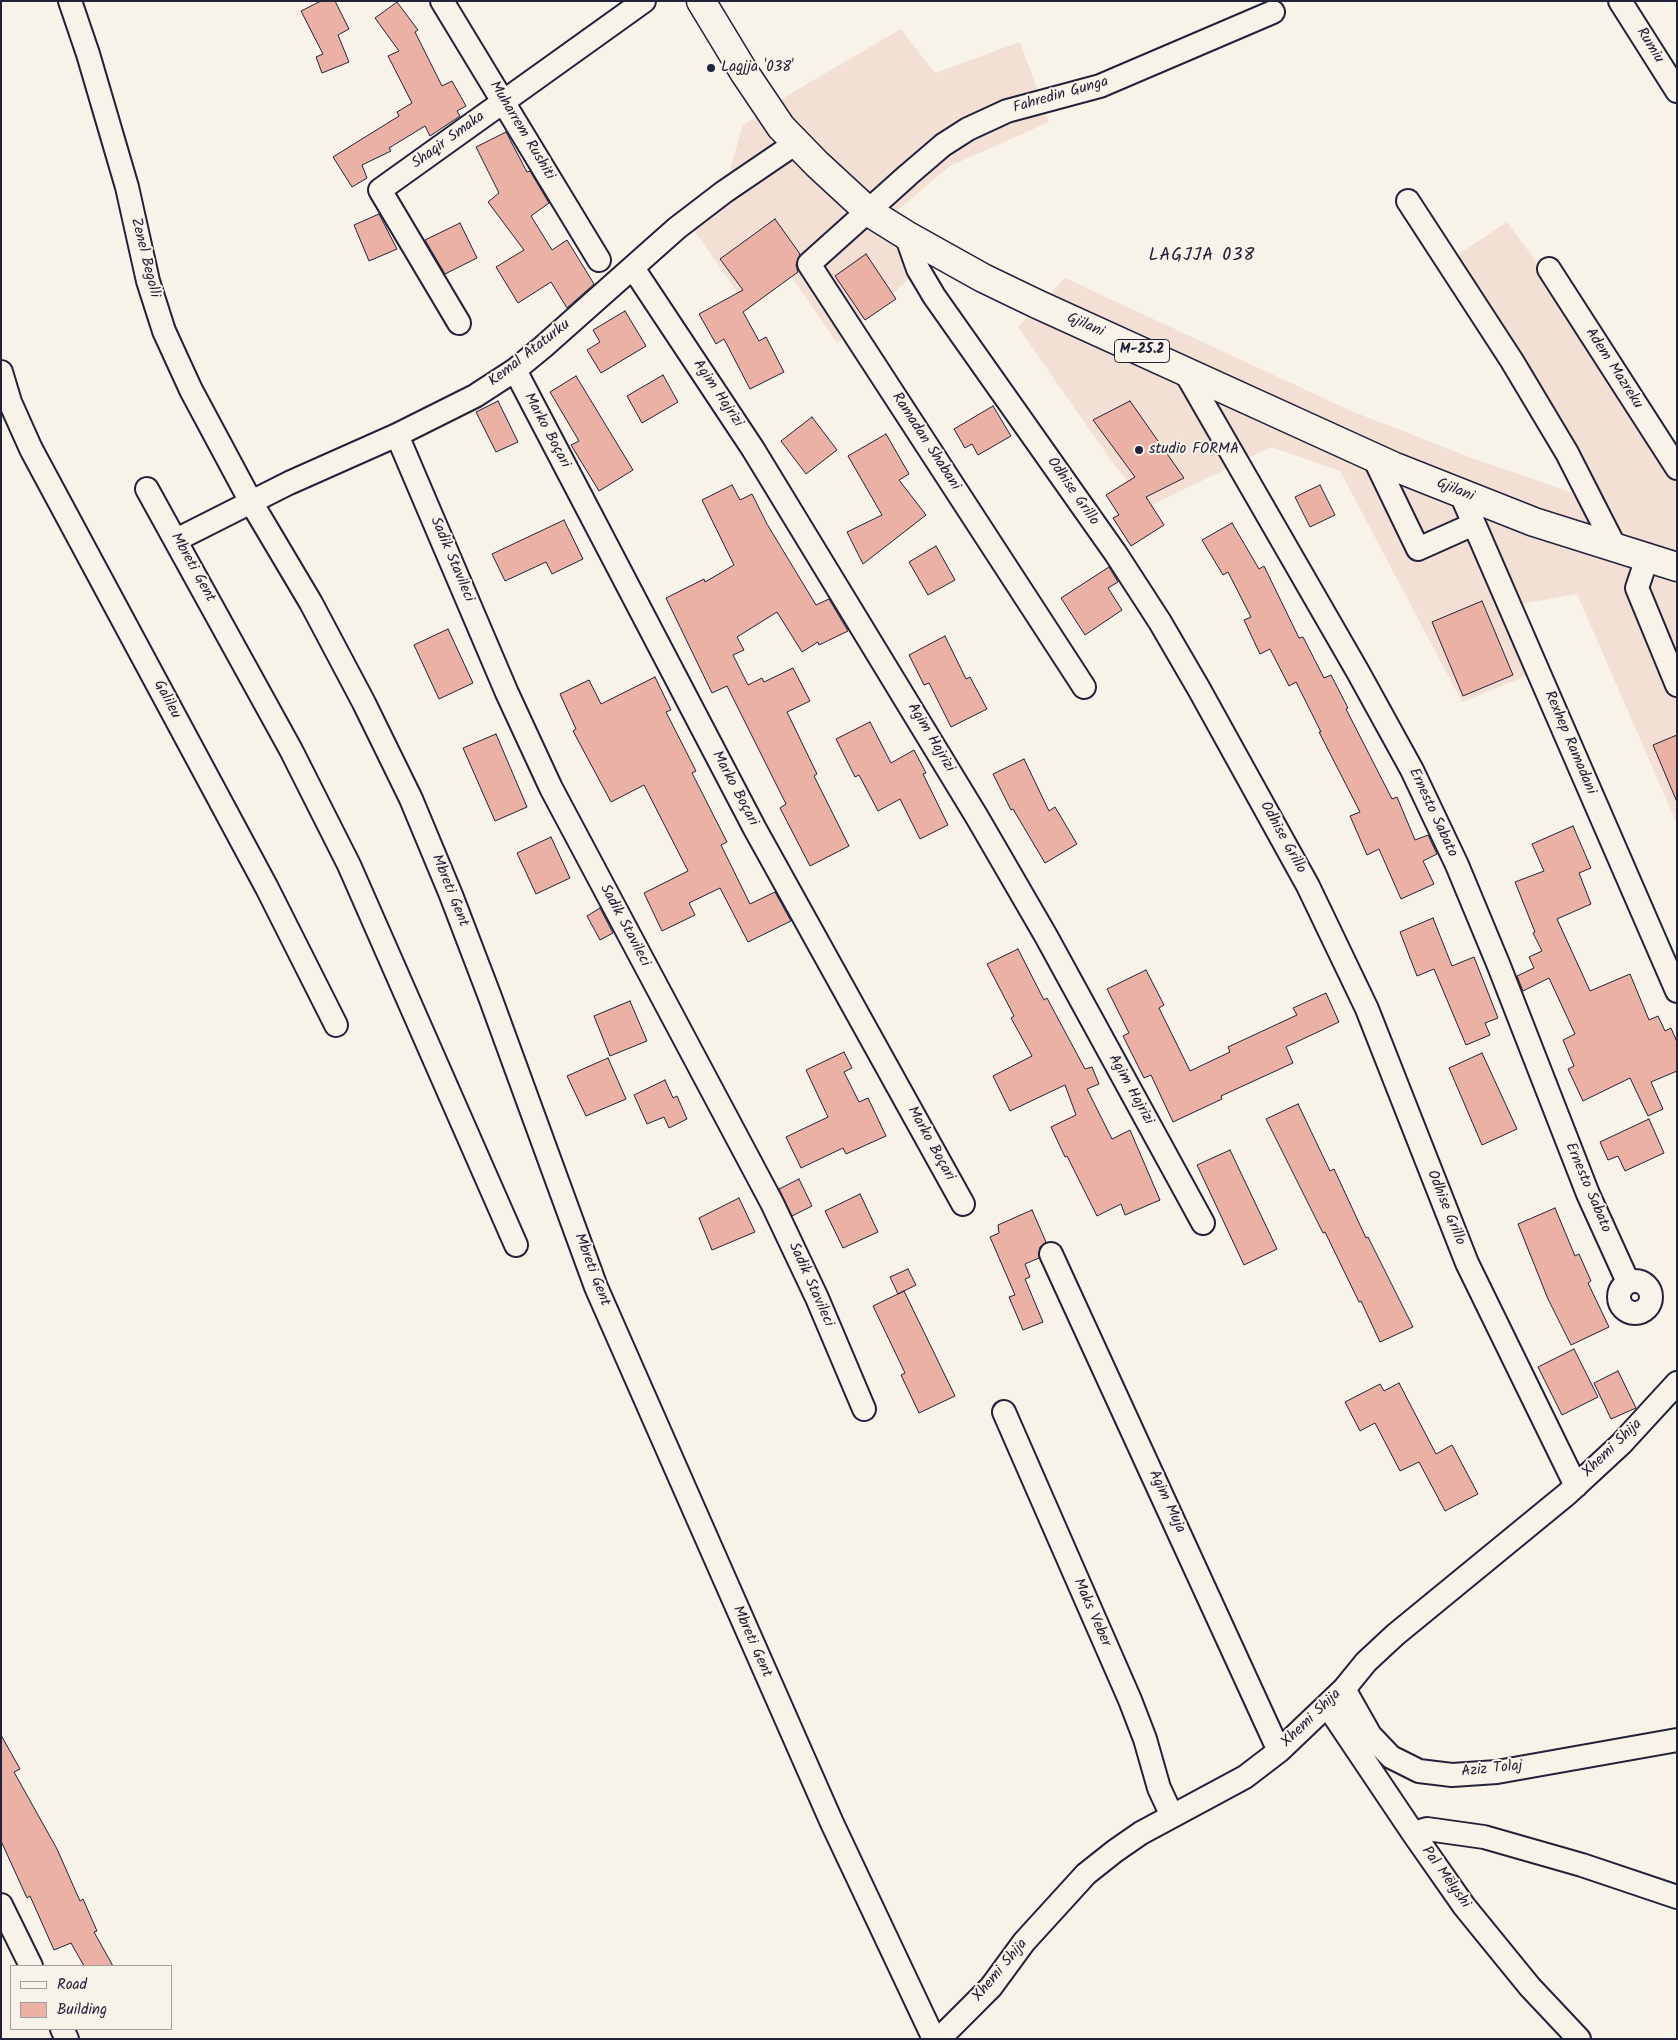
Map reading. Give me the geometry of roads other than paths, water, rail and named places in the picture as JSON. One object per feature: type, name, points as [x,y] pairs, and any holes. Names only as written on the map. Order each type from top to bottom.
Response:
[{"type":"main road","name":"Gjilani","points":[[701,1],[769,110],[796,143],[869,212],[906,235],[998,285],[1374,458],[1534,522],[1677,567]]},
{"type":"street","name":"Zenel Begolli","points":[[70,1],[88,54],[127,187],[148,281],[164,331],[191,390],[251,502]]},
{"type":"street","name":"Muharrem Rushiti","points":[[442,1],[599,260]]},
{"type":"street","name":"Shaqir Smaka","points":[[459,323],[380,190],[644,1]]},
{"type":"street","name":"Rumiu","points":[[1620,1],[1677,92]]},
{"type":"street","name":"Fahredin Gunga","points":[[869,212],[929,157],[968,129],[1007,111],[1100,86],[1273,12]]},
{"type":"street","name":"Kemal Ataturku","points":[[176,540],[251,502],[398,435],[475,396],[515,370],[677,228],[724,192],[796,143]]},
{"type":"street","points":[[1408,201],[1507,353],[1542,411],[1567,453],[1616,549]]},
{"type":"street","name":"Ramadan Shabani","points":[[869,212],[809,264],[1084,687]]},
{"type":"street","name":"Odhise Grillo","points":[[906,235],[918,269],[934,296],[1116,554],[1160,622],[1308,886],[1367,1009],[1467,1263],[1576,1486]]},
{"type":"street","name":"Agim Hajrizi","points":[[632,268],[753,449],[968,801],[1046,936],[1203,1223]]},
{"type":"street","name":"Adem Mazreku","points":[[1550,269],[1677,468]]},
{"type":"street","name":"Marko Boçari","points":[[515,370],[755,829],[963,1204]]},
{"type":"street","name":"Ernesto Sabato","points":[[1184,370],[1358,672],[1412,770],[1457,865],[1499,966],[1588,1194],[1628,1282]]},
{"type":"street","name":"Galileu","points":[[1,372],[10,402],[31,449],[267,888],[336,1025]]},
{"type":"street","name":"Sadik Stavileci","points":[[398,435],[551,788],[772,1202],[817,1298],[864,1410]]},
{"type":"street","points":[[1374,458],[1418,550],[1474,524]]},
{"type":"street","name":"Mbreti Gent","points":[[147,489],[291,750],[349,865],[516,1245]]},
{"type":"street","name":"Rexhep Ramadani","points":[[1461,494],[1677,991]]},
{"type":"street","name":"Mbreti Gent","points":[[251,502],[311,603],[364,703],[411,799],[451,895],[596,1287],[832,1823],[934,2039]]},
{"type":"street","points":[[1646,558],[1637,588],[1677,685]]},
{"type":"street","name":"Agim Muja","points":[[1051,1254],[1279,1751]]},
{"type":"street","name":"Xhemi Shija","points":[[938,2039],[991,1987],[1024,1942],[1086,1874],[1115,1851],[1172,1816],[1245,1777],[1279,1751],[1344,1690],[1366,1662],[1395,1635],[1576,1486],[1621,1444],[1677,1383]]},
{"type":"street","name":"Maks Veber","points":[[1004,1412],[1130,1700],[1145,1739],[1159,1788],[1172,1816]]},
{"type":"street","name":"Aziz Tolaj","points":[[1344,1690],[1370,1735],[1391,1757],[1419,1771],[1452,1774],[1497,1772],[1677,1740]]},
{"type":"street","name":"Pal Mëlyshi","points":[[1327,1705],[1412,1834],[1464,1906],[1530,1987],[1579,2039]]},
{"type":"street","points":[[1412,1834],[1427,1829],[1484,1837],[1582,1865],[1677,1897]]},
{"type":"street","points":[[1,1905],[31,1965]]},
{"type":"place","name":"Lagjja '038'","points":[[711,68]]},
{"type":"place","name":"studio FORMA","points":[[1139,450]]},
{"type":"district","name":"LAGJJA 038","points":[[1202,257]]}]
